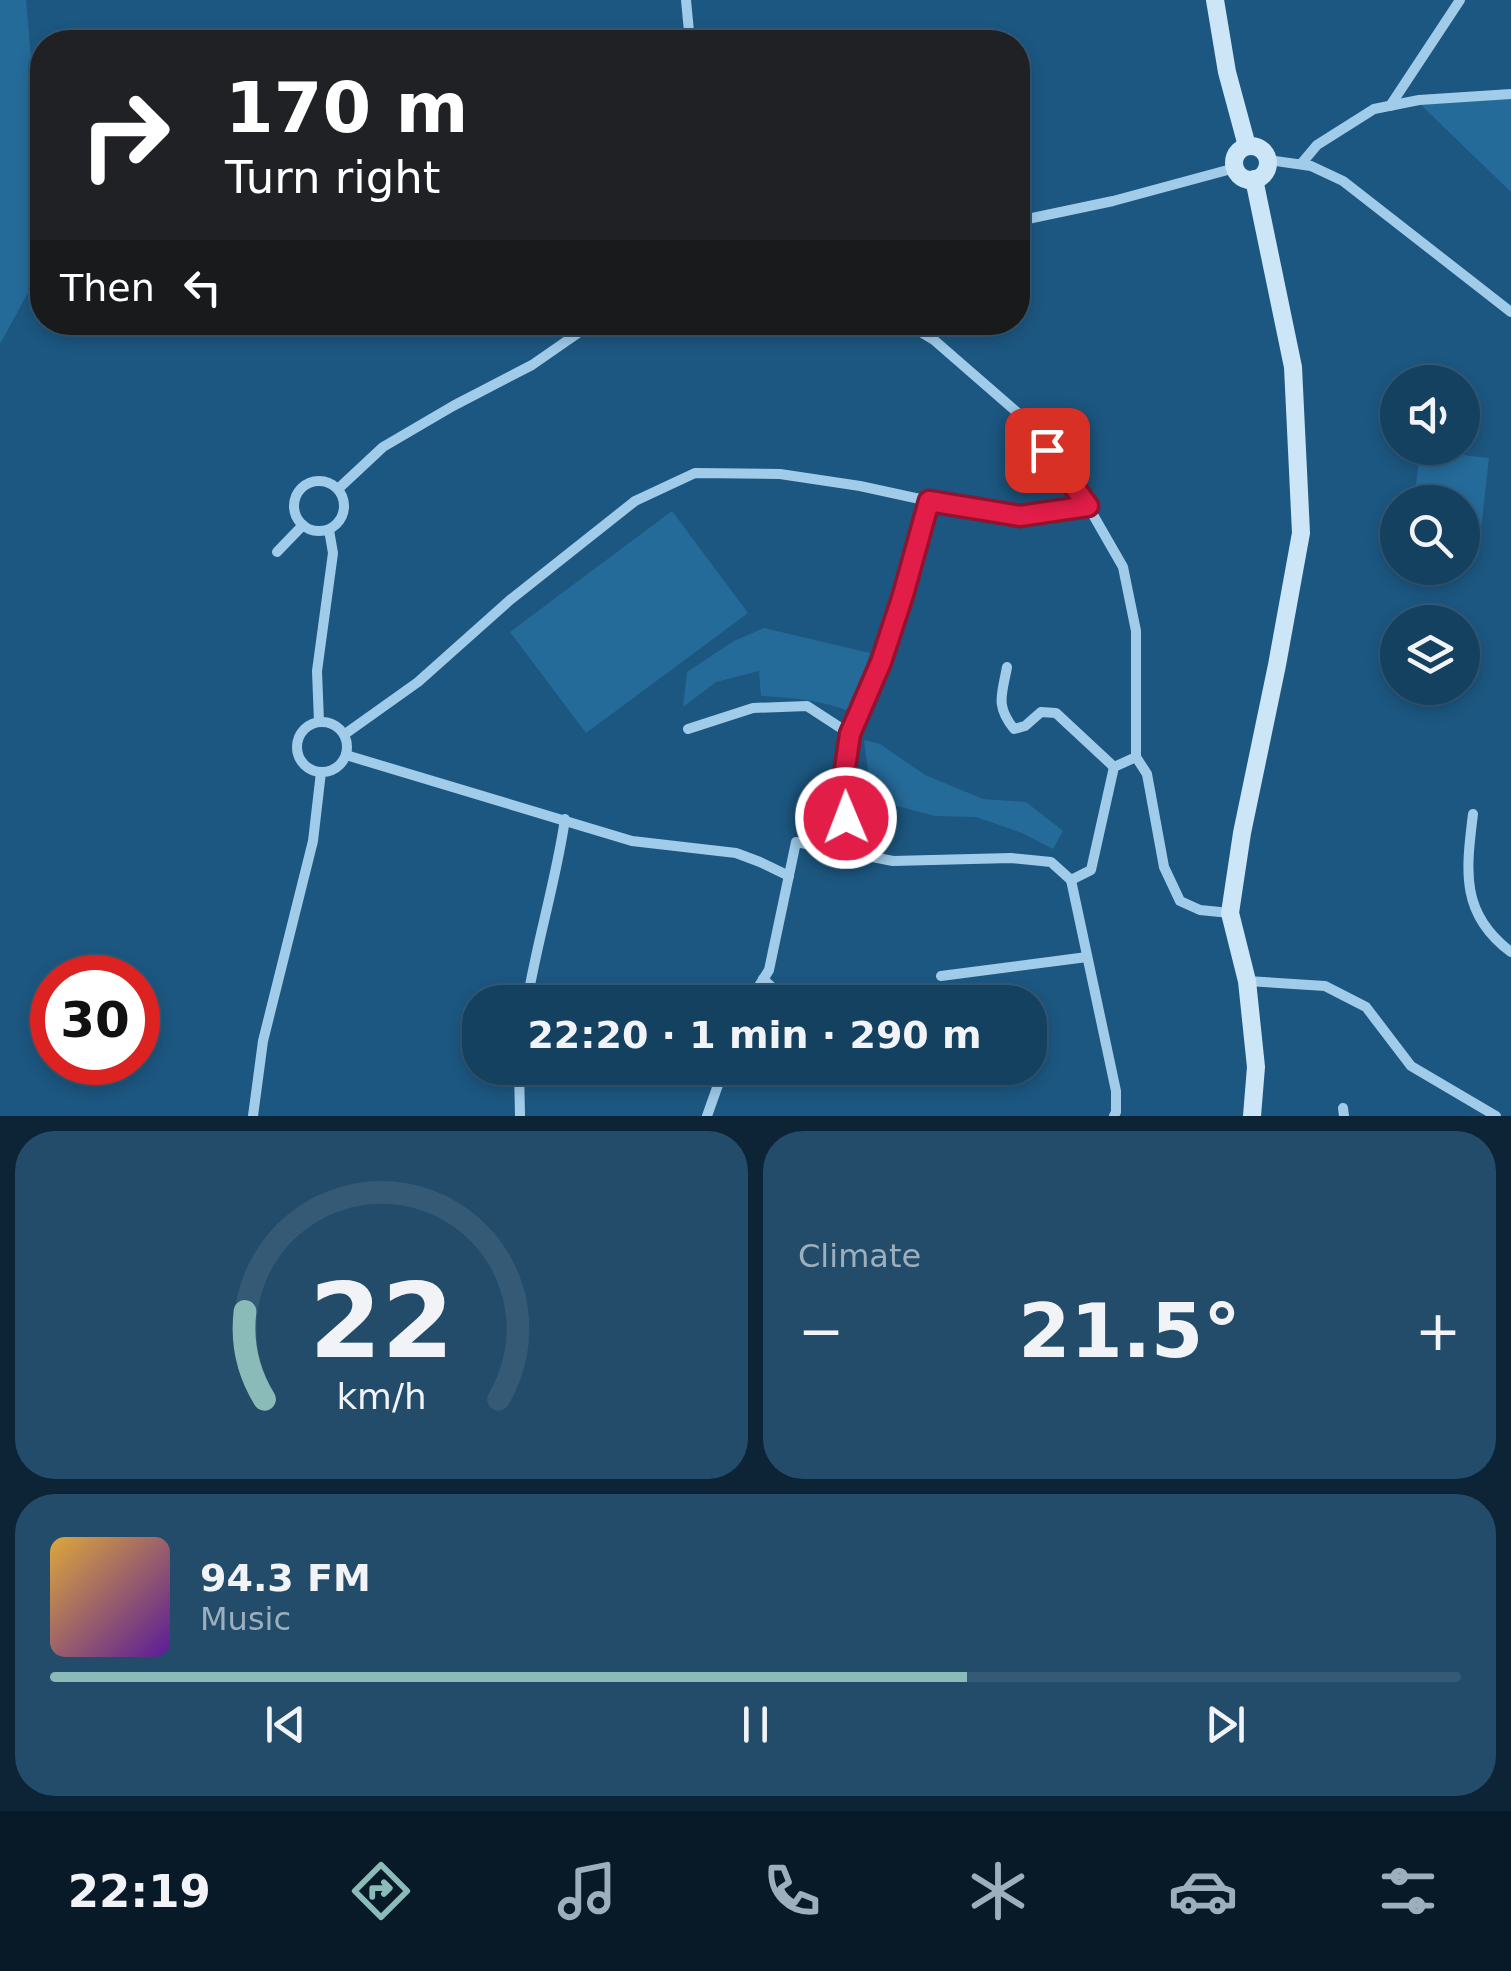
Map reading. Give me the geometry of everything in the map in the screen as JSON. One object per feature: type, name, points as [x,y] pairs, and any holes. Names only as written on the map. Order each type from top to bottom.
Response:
[{"type":"main road","points":[[1215,0],[1227,72],[1247,146]]},
{"type":"main road","points":[[1247,146],[1257,146],[1268,160],[1266,170],[1254,179],[1244,178],[1234,168],[1236,154],[1247,146]]},
{"type":"main road","points":[[1252,1116],[1256,1066],[1247,982],[1230,913],[1242,832],[1301,533],[1293,367],[1254,179]]},
{"type":"street","points":[[686,0],[689,30]]},
{"type":"street","points":[[1390,106],[1460,0]]},
{"type":"street","points":[[1301,164],[1317,144],[1374,109],[1419,100],[1511,94]]},
{"type":"street","points":[[1268,160],[1311,166],[1343,182],[1511,312]]},
{"type":"street","points":[[1030,219],[1113,202],[1234,168]]},
{"type":"street","points":[[338,489],[384,447],[532,364],[575,335]]},
{"type":"street","points":[[926,335],[1027,421],[1088,506],[1123,568],[1136,631],[1136,757],[1147,774],[1164,867],[1180,901],[1200,910],[1230,913]]},
{"type":"street","points":[[345,734],[418,682],[510,600],[634,502],[694,473],[780,474],[1020,516],[1088,506]]},
{"type":"street","points":[[320,480],[338,489],[345,510],[336,525],[329,530],[313,531],[303,525],[295,514],[298,491],[320,480]]},
{"type":"street","points":[[850,853],[843,782],[850,734],[881,662],[929,501]]},
{"type":"street","points":[[277,552],[303,525]]},
{"type":"street","points":[[319,722],[318,671],[333,553],[329,530]]},
{"type":"street","points":[[1007,667],[1002,715],[1014,729],[1040,712],[1056,713],[1114,766]]},
{"type":"street","points":[[688,729],[753,708],[807,706],[850,734]]},
{"type":"street","points":[[332,723],[345,734],[346,755],[340,766],[320,772],[302,762],[296,747],[307,726],[332,723]]},
{"type":"street","points":[[346,755],[632,841],[736,853],[788,876]]},
{"type":"street","points":[[1114,766],[1136,757]]},
{"type":"street","points":[[1071,880],[1091,870],[1114,766]]},
{"type":"street","points":[[254,1116],[263,1042],[313,840],[320,772]]},
{"type":"street","points":[[1473,814],[1468,891],[1478,916],[1496,941],[1511,952]]},
{"type":"street","points":[[530,985],[565,819]]},
{"type":"street","points":[[759,985],[768,970],[796,842],[893,861],[1011,858],[1051,862],[1071,880],[1116,1091],[1114,1116]]},
{"type":"street","points":[[941,976],[1087,957]]},
{"type":"street","points":[[763,979],[770,985]]},
{"type":"street","points":[[1247,982],[1325,986],[1366,1007],[1411,1066],[1496,1116]]},
{"type":"street","points":[[519,1085],[520,1116]]},
{"type":"street","points":[[707,1116],[718,1085]]},
{"type":"shaded area","points":[[0,0],[26,0],[30,46],[30,289],[0,344]]},
{"type":"shaded area","points":[[1511,90],[1511,192],[1420,104]]},
{"type":"shaded area","points":[[1480,457],[1489,458],[1480,538],[1480,485],[1416,485],[1418,465],[1480,465]]},
{"type":"shaded area","points":[[672,511],[748,613],[586,733],[510,632]]},
{"type":"shaded area","points":[[764,628],[870,653],[851,712],[818,702],[761,696],[759,671],[716,682],[683,707],[687,672],[734,641]]},
{"type":"shaded area","points":[[864,740],[880,744],[925,775],[983,799],[1026,802],[1063,831],[1053,849],[976,817],[935,816],[871,795]]},
{"type":"route","points":[[846,818],[843,782],[850,734],[881,662],[929,501],[1020,516],[1088,506],[1047,450]]}]
